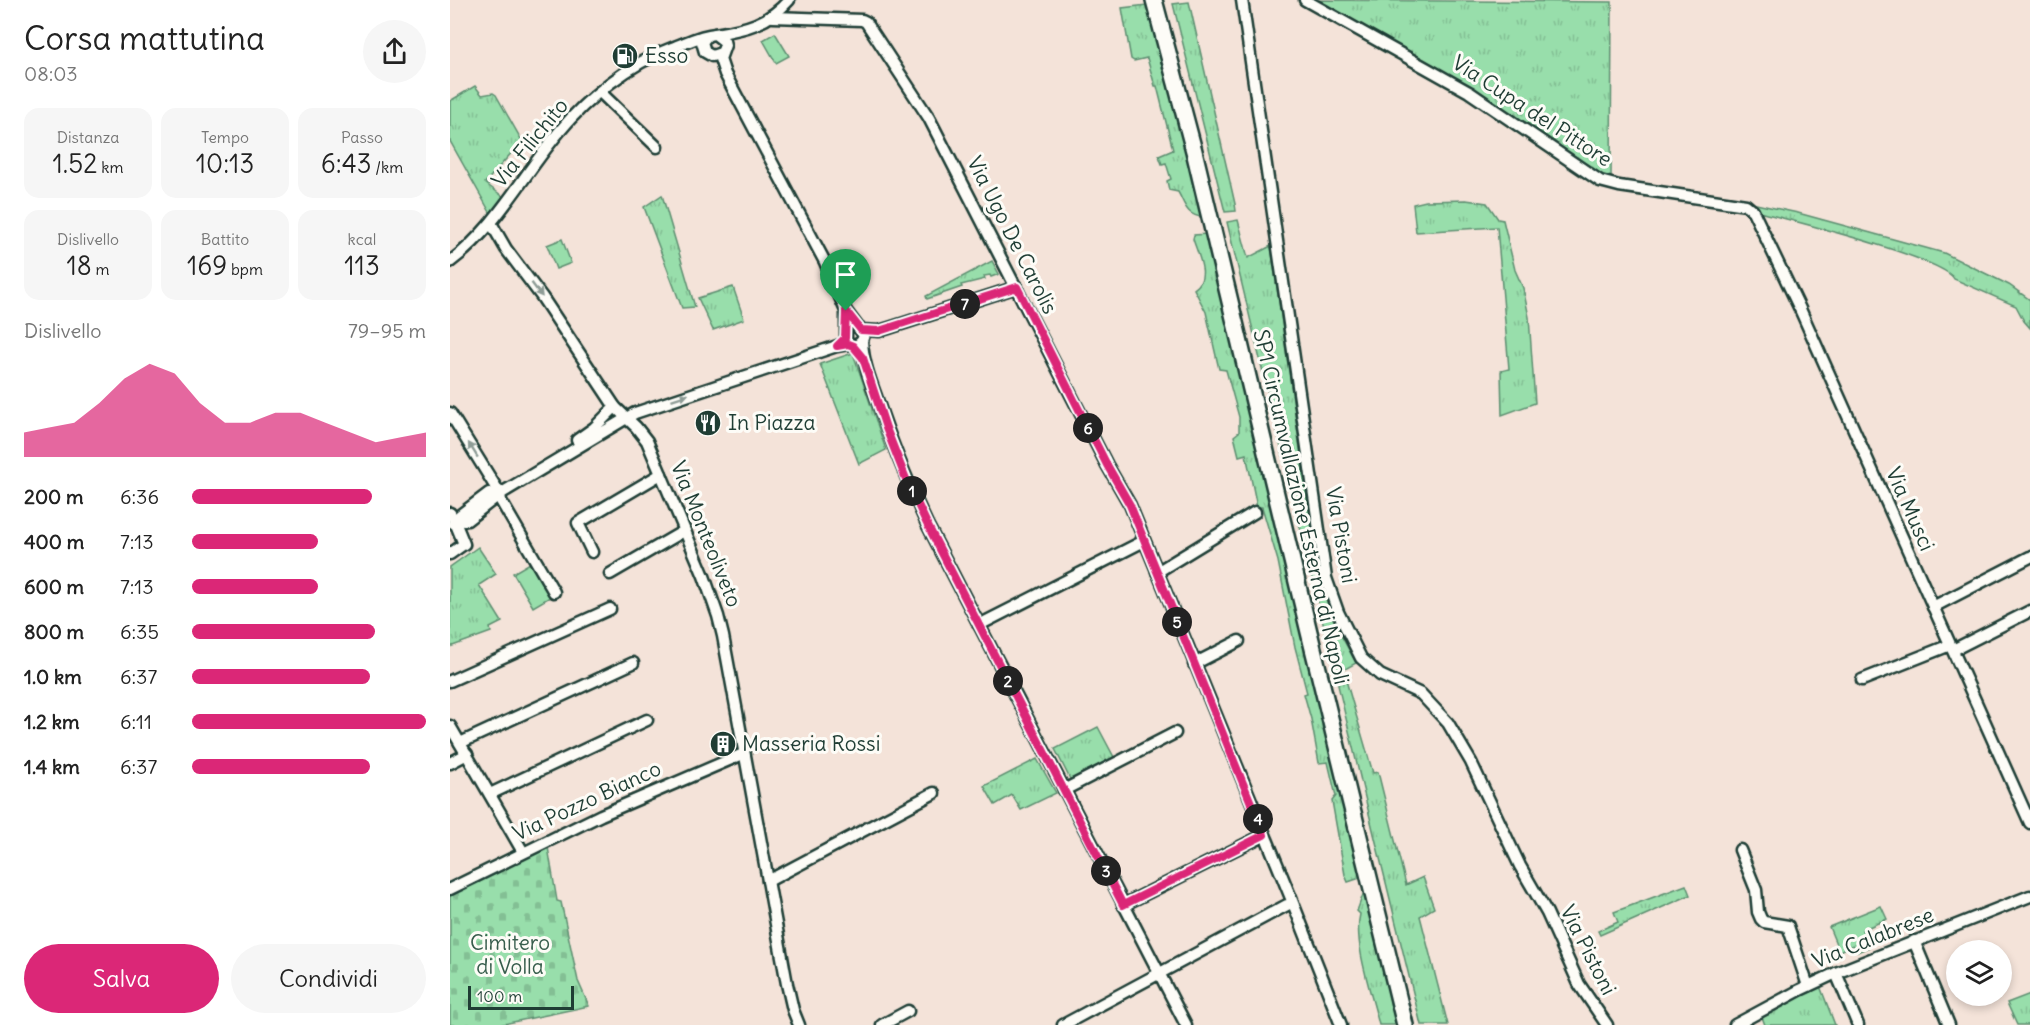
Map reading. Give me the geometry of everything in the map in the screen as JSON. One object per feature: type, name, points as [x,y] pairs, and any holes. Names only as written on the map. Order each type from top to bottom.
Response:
[{"type":"highway","name":"SP1 Circumvallazione Esterna di Napoli","points":[[1154,0],[1194,151],[1308,632],[1405,1025]]},
{"type":"highway","name":"SP1 Circumvallazione Esterna di Napoli","points":[[1164,0],[1191,102],[1414,1025]]},
{"type":"street","name":"Via Filichito","points":[[450,262],[481,235],[560,131],[600,92],[633,67],[654,55],[691,39],[739,29],[773,17],[789,0]]},
{"type":"street","name":"Via Pistoni","points":[[1242,0],[1326,578],[1361,658],[1380,675],[1421,694],[1448,723],[1471,762],[1520,866],[1547,913],[1579,984],[1607,1025]]},
{"type":"street","name":"Via Cupa del Pittore","points":[[1305,0],[1469,92],[1600,181],[1746,206],[1753,211]]},
{"type":"street","name":"Via Ugo De Carolis","points":[[773,17],[866,22],[929,117],[1107,465],[1130,505],[1341,1025]]},
{"type":"street","name":"Via Filichito","points":[[723,49],[739,29]]},
{"type":"street","points":[[725,74],[706,51],[702,42],[711,35],[722,38],[721,64],[725,74],[818,248],[846,311],[853,338],[863,358],[906,479],[943,557],[1186,1025]]},
{"type":"street","name":"Via Filichito","points":[[682,44],[706,51]]},
{"type":"street","points":[[706,51],[716,56],[723,49]]},
{"type":"street","points":[[600,92],[657,147]]},
{"type":"street","name":"Via Musci","points":[[1753,211],[1800,309],[2030,823]]},
{"type":"street","name":"Via Monteoliveto","points":[[491,223],[502,243],[542,297],[615,407],[647,441],[704,576],[718,616],[787,984],[799,1025]]},
{"type":"street","points":[[481,235],[502,243]]},
{"type":"street","points":[[498,491],[642,410],[875,330],[899,326],[1017,287]]},
{"type":"street","points":[[450,554],[464,544],[452,520],[586,434],[615,407]]},
{"type":"street","points":[[450,413],[454,430],[498,491],[501,501],[554,592]]},
{"type":"street","points":[[592,552],[578,523],[661,474]]},
{"type":"street","points":[[1157,572],[1255,512]]},
{"type":"street","points":[[610,574],[684,531]]},
{"type":"street","points":[[979,625],[1144,541]]},
{"type":"street","points":[[1933,607],[2030,557]]},
{"type":"street","points":[[450,681],[610,609]]},
{"type":"street","points":[[1862,680],[1951,647],[2030,611]]},
{"type":"street","points":[[1194,664],[1239,641]]},
{"type":"street","points":[[460,743],[633,663]]},
{"type":"street","points":[[490,794],[647,720]]},
{"type":"street","points":[[450,726],[522,852]]},
{"type":"street","points":[[1064,790],[1174,733]]},
{"type":"street","points":[[450,763],[467,754]]},
{"type":"street","name":"Via Pozzo Bianco","points":[[450,889],[522,852],[643,796],[743,754]]},
{"type":"street","points":[[768,881],[934,793]]},
{"type":"street","points":[[1123,905],[1264,835]]},
{"type":"street","points":[[1740,850],[1756,890],[1759,916],[1764,922],[1788,926],[1808,986]]},
{"type":"street","name":"Via Calabrese","points":[[1735,1025],[1836,973],[2030,896]]},
{"type":"street","points":[[1063,1025],[1287,905]]},
{"type":"street","points":[[1914,941],[1949,1025]]},
{"type":"street","points":[[1836,973],[1858,1025]]},
{"type":"street","points":[[882,1025],[908,1011]]},
{"type":"green space","points":[[1311,0],[1612,2],[1611,180],[1565,152],[1488,99]]},
{"type":"green space","points":[[1189,2],[1236,211],[1225,212],[1173,4]]},
{"type":"green space","points":[[1147,5],[1168,75],[1203,217],[1189,212],[1178,192],[1169,190],[1167,181],[1171,179],[1166,163],[1162,164],[1159,156],[1173,150],[1157,86],[1155,86],[1147,58],[1134,61],[1131,59],[1122,8]]},
{"type":"green space","points":[[775,33],[789,56],[776,63],[763,40]]},
{"type":"green space","points":[[475,86],[482,95],[493,93],[496,95],[522,141],[485,183],[505,198],[491,214],[450,141],[450,101]]},
{"type":"green space","points":[[662,195],[695,307],[682,308],[644,207]]},
{"type":"green space","points":[[1466,200],[1487,203],[1498,219],[1503,220],[1529,317],[1535,403],[1502,415],[1501,371],[1509,369],[1497,227],[1416,232],[1413,204],[1426,201]]},
{"type":"green space","points":[[1756,204],[1798,213],[1944,253],[2009,285],[2030,300],[2030,328],[2016,306],[1954,279],[1944,270],[1896,251],[1759,212]]},
{"type":"green space","points":[[1238,220],[1248,258],[1271,246],[1308,505],[1328,606],[1356,663],[1343,670],[1373,773],[1378,772],[1406,885],[1423,877],[1434,908],[1420,916],[1448,1025],[1421,1025],[1227,222]]},
{"type":"green space","points":[[1207,234],[1259,456],[1264,468],[1363,877],[1348,882],[1332,801],[1336,796],[1328,762],[1319,763],[1304,694],[1307,693],[1295,647],[1278,561],[1262,507],[1257,507],[1246,454],[1239,456],[1234,436],[1239,432],[1239,417],[1226,370],[1219,369],[1206,312],[1194,289],[1202,279],[1202,266],[1193,239],[1194,235]]},
{"type":"green space","points":[[562,239],[571,263],[556,269],[547,245]]},
{"type":"green space","points":[[992,261],[999,274],[991,277],[990,275],[984,276],[985,279],[961,285],[962,287],[927,299],[926,296]]},
{"type":"green space","points":[[733,287],[744,319],[713,330],[698,298]]},
{"type":"green space","points":[[853,353],[886,450],[859,464],[820,364]]},
{"type":"green space","points":[[478,547],[496,574],[479,585],[502,622],[490,628],[491,632],[450,647],[450,567]]},
{"type":"green space","points":[[530,563],[550,597],[533,607],[513,573]]},
{"type":"green space","points":[[1098,727],[1116,761],[1072,783],[1055,749]]},
{"type":"green space","points":[[1037,759],[1056,793],[1021,810],[1012,795],[995,805],[984,786]]},
{"type":"green space","name":"Cimitero di Volla","points":[[548,847],[557,901],[561,902],[578,981],[589,1006],[499,1025],[450,1025],[450,895]]},
{"type":"green space","points":[[1686,885],[1690,895],[1600,935],[1598,931],[1618,922],[1614,912]]},
{"type":"green space","points":[[1365,889],[1391,1007],[1398,1025],[1379,1025],[1364,969],[1359,939],[1360,914],[1357,911]]},
{"type":"green space","points":[[1881,906],[1887,919],[1862,930],[1869,947],[1857,952],[1853,945],[1839,951],[1829,927]]},
{"type":"green space","points":[[1820,986],[1835,1025],[1765,1025],[1762,1017]]},
{"type":"green space","points":[[2030,994],[2030,1025],[2017,1025],[2008,1006],[2012,1006],[2012,1001]]},
{"type":"place","name":"Esso","points":[[625,56]]},
{"type":"place","name":"In Piazza","points":[[708,423]]},
{"type":"place","name":"Masseria Rossi","points":[[723,744]]},
{"type":"route","points":[[1017,287],[1107,465],[1130,505],[1264,835],[1123,905],[927,524],[886,428],[863,358],[853,346],[848,344],[837,346],[845,338],[846,311],[861,330],[879,331],[1017,287]]}]
